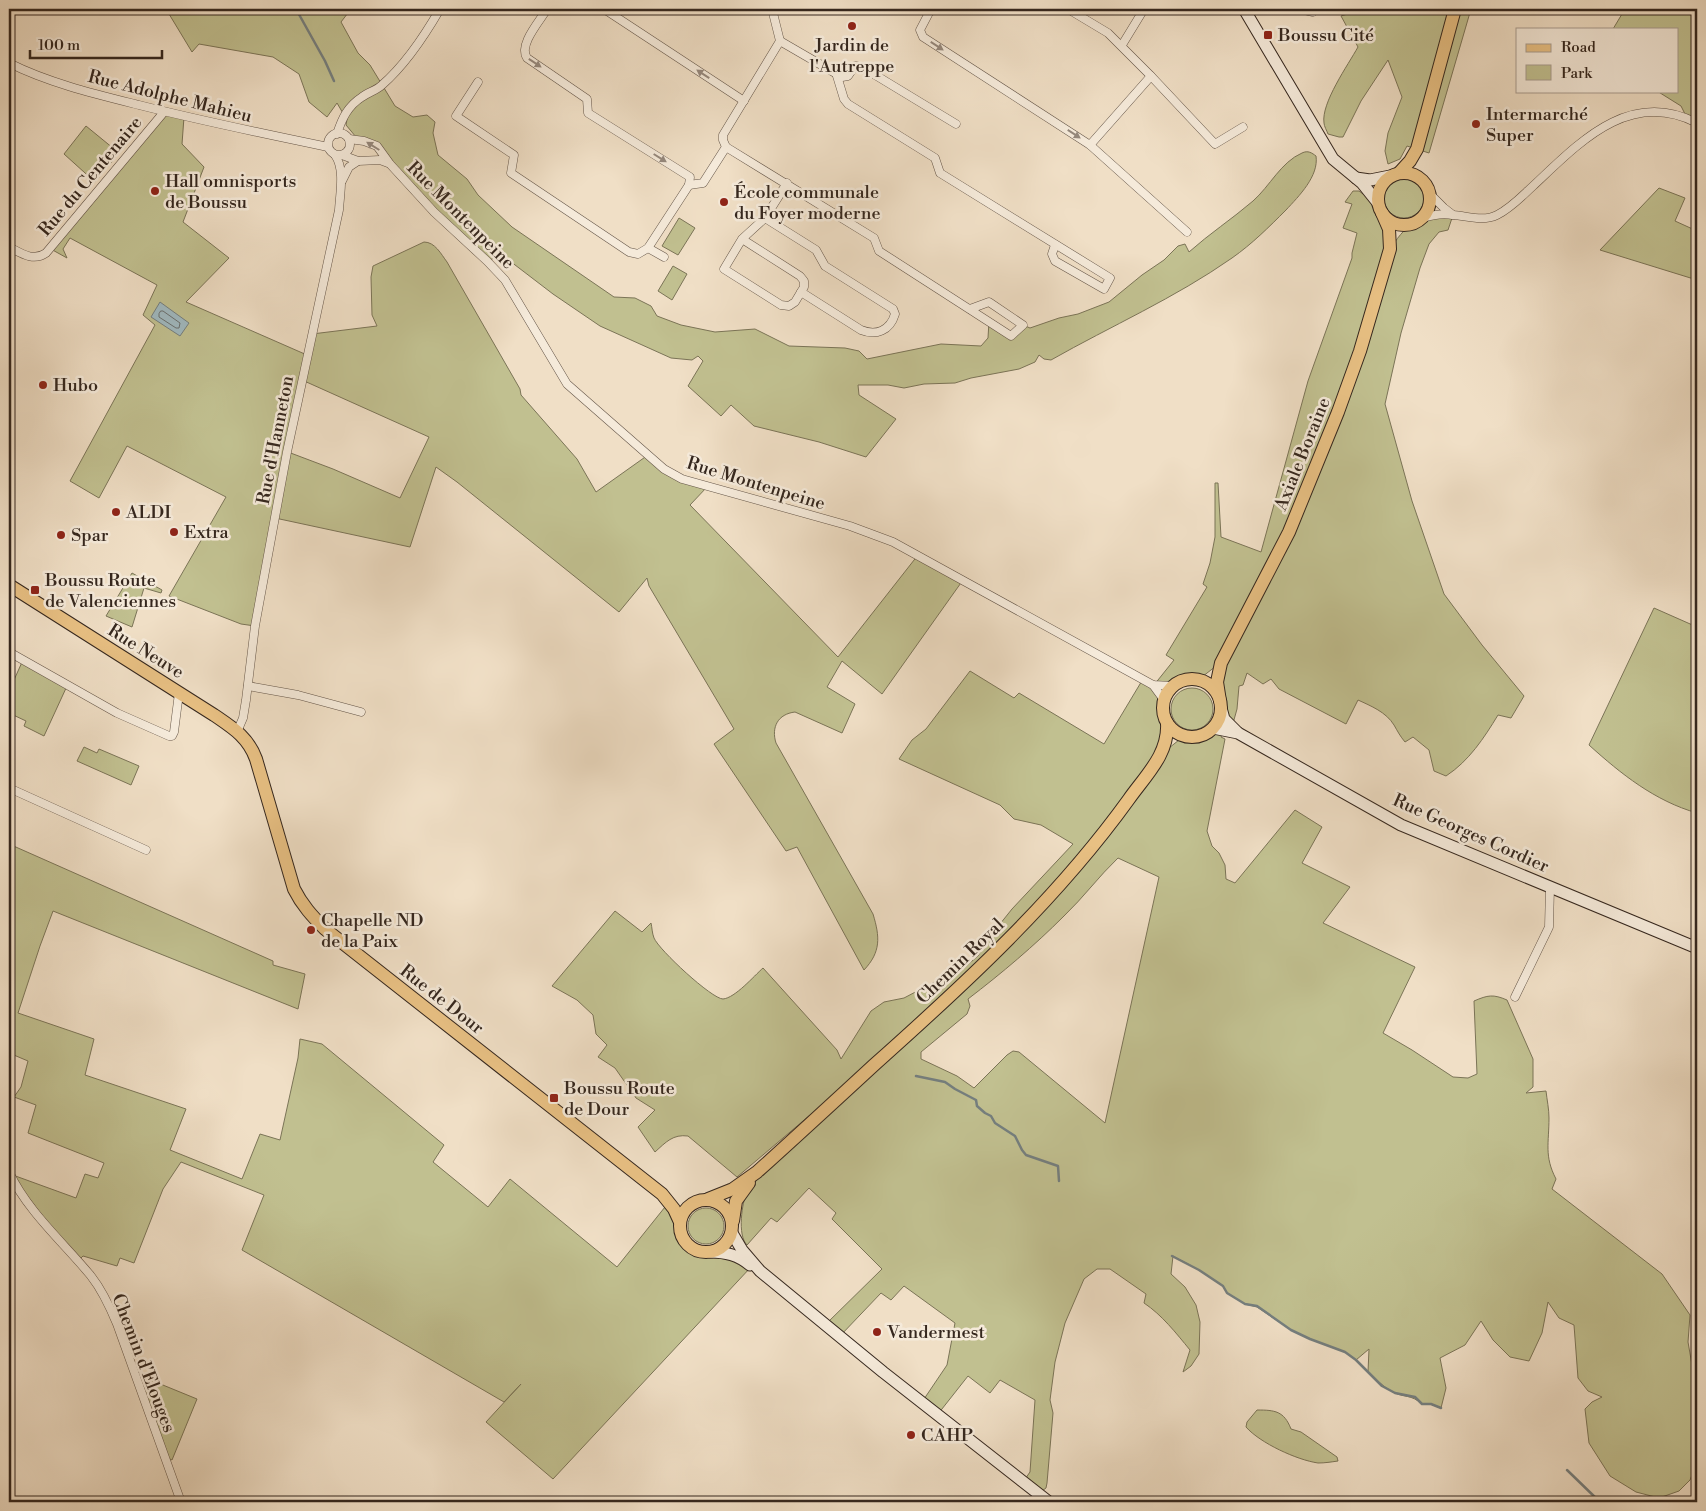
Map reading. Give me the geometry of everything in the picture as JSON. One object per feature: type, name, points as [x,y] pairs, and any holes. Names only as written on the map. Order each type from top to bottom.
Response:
[{"type":"main road","points":[[1417,149],[1423,181],[1430,194],[1428,211],[1422,218],[1410,225],[1394,224],[1380,208],[1380,188],[1410,161],[1417,149],[1455,9]]},
{"type":"main road","points":[[1394,175],[1408,173],[1416,175],[1423,181]]},
{"type":"main road","name":"Axiale Boraine","points":[[1380,208],[1388,230],[1390,249]]},
{"type":"main road","name":"Axiale Boraine","points":[[1220,705],[1217,682],[1221,663],[1284,541],[1324,451],[1360,351],[1390,249],[1397,237],[1410,225]]},
{"type":"main road","name":"Rue Neuve","points":[[9,585],[214,715],[237,732]]},
{"type":"main road","name":"Axiale Boraine","points":[[1198,680],[1221,663]]},
{"type":"main road","points":[[1198,680],[1212,688],[1220,705],[1220,715],[1213,728],[1201,736],[1187,737],[1172,730],[1167,723],[1162,708],[1172,686],[1180,681],[1198,680]]},
{"type":"main road","name":"Chemin Royal","points":[[702,1200],[734,1189],[757,1172],[956,992],[1002,947],[1089,850],[1121,810],[1163,752],[1167,739],[1167,723]]},
{"type":"main road","name":"Rue de Dour","points":[[237,732],[251,747],[294,888],[312,916],[325,929],[662,1194],[674,1209],[680,1222]]},
{"type":"main road","name":"Chemin Royal","points":[[1163,752],[1187,737]]},
{"type":"main road","name":"Chemin Royal","points":[[732,1228],[736,1201],[757,1172]]},
{"type":"main road","name":"Rue de Dour","points":[[662,1194],[676,1198],[702,1200]]},
{"type":"main road","points":[[702,1200],[722,1204],[731,1216],[732,1228],[724,1246],[710,1252],[694,1249],[682,1237],[680,1222],[686,1209],[702,1200]]},
{"type":"street","points":[[337,134],[341,120],[350,107],[362,97],[381,86],[392,75],[407,57],[440,9]]},
{"type":"street","points":[[478,82],[456,116],[514,155],[511,173],[629,252],[638,254],[648,248],[689,185],[690,177],[588,113],[587,99],[527,58],[524,53],[524,45],[548,9]]},
{"type":"street","points":[[604,9],[744,101]]},
{"type":"street","points":[[772,9],[780,41],[837,76],[846,78],[855,66],[862,67],[956,124]]},
{"type":"street","points":[[931,9],[920,30],[923,37],[1090,145],[1187,232]]},
{"type":"street","points":[[1068,9],[1095,24],[1122,45],[1215,144],[1243,127]]},
{"type":"street","points":[[1122,45],[1144,9]]},
{"type":"street","points":[[1244,9],[1325,147],[1339,165],[1367,188],[1380,208]]},
{"type":"street","points":[[1300,9],[1312,12]]},
{"type":"street","points":[[780,41],[723,135],[726,147],[874,238],[879,250],[1011,336],[1023,324],[990,302],[970,309]]},
{"type":"street","name":"Rue Adolphe Mahieu","points":[[9,63],[56,82],[164,112],[328,147]]},
{"type":"street","points":[[837,76],[844,99],[848,104],[935,158],[940,173],[1110,278],[1104,289],[1055,261],[1052,254],[1055,245]]},
{"type":"street","points":[[1090,145],[1151,76]]},
{"type":"street","name":"Rue du Centenaire","points":[[9,247],[28,256],[40,256],[46,252],[164,112]]},
{"type":"street","points":[[1422,218],[1434,215],[1453,215],[1478,219],[1496,216],[1517,200],[1582,141],[1623,116],[1659,112],[1687,118],[1697,123]]},
{"type":"street","points":[[338,155],[348,150],[350,142],[344,134],[337,134],[331,137],[328,147],[338,155],[358,161]]},
{"type":"street","name":"Rue Montenpeine","points":[[349,139],[364,141],[376,146],[434,212],[500,274],[567,384],[664,469],[682,479],[850,526],[893,542],[1153,685],[1164,700]]},
{"type":"street","points":[[689,185],[703,183],[726,147]]},
{"type":"street","name":"Rue d'Hanneton","points":[[237,732],[243,718],[259,602],[302,380],[339,210],[341,183],[338,155]]},
{"type":"street","name":"Rue Montenpeine","points":[[358,161],[380,160],[390,164]]},
{"type":"street","points":[[341,183],[345,172],[358,161]]},
{"type":"street","points":[[1356,178],[1370,180],[1394,175]]},
{"type":"street","points":[[742,239],[800,276],[804,281],[801,292],[795,302],[789,306],[781,305],[724,269],[742,239],[765,218],[786,184]]},
{"type":"street","points":[[1430,194],[1453,215]]},
{"type":"street","points":[[765,218],[816,250],[826,266],[893,309],[895,314],[890,325],[884,330],[878,333],[868,333],[860,330],[801,292]]},
{"type":"street","points":[[648,248],[664,257]]},
{"type":"street","points":[[9,652],[117,713],[169,736],[172,736],[174,732],[179,693]]},
{"type":"street","name":"Rue Montenpeine","points":[[1153,685],[1172,686]]},
{"type":"street","points":[[248,686],[298,695],[361,712]]},
{"type":"street","name":"Rue Georges Cordier","points":[[1220,705],[1224,719],[1238,734]]},
{"type":"street","name":"Rue Georges Cordier","points":[[1213,728],[1238,734],[1401,824],[1697,948]]},
{"type":"street","points":[[9,788],[146,850]]},
{"type":"street","points":[[1516,997],[1549,927],[1550,887]]},
{"type":"street","name":"Chemin d'Elouges","points":[[9,1172],[25,1200],[91,1277],[106,1299],[117,1324],[181,1502]]},
{"type":"street","points":[[732,1228],[742,1250],[760,1271]]},
{"type":"street","points":[[710,1252],[725,1252],[734,1255],[760,1271],[883,1372],[1049,1502]]},
{"type":"green space","points":[[166,9],[351,9],[341,22],[358,53],[370,65],[395,106],[413,117],[427,115],[435,122],[433,133],[438,155],[467,179],[478,195],[512,227],[614,297],[635,298],[651,306],[657,316],[681,325],[715,332],[755,329],[789,346],[845,348],[859,351],[867,359],[941,344],[981,346],[988,338],[989,321],[1011,336],[1023,325],[1030,328],[1078,314],[1109,302],[1164,260],[1178,246],[1185,244],[1189,252],[1253,201],[1282,168],[1295,157],[1304,152],[1310,152],[1316,156],[1316,163],[1311,178],[1297,198],[1267,229],[1239,253],[1188,286],[1051,360],[1044,359],[1039,355],[1035,362],[1019,369],[955,383],[924,384],[904,388],[888,385],[858,385],[859,395],[896,419],[866,457],[819,442],[754,426],[731,405],[721,416],[688,386],[703,361],[698,356],[692,360],[671,358],[600,326],[553,294],[502,255],[487,261],[445,223],[377,146],[356,137],[346,125],[349,108],[344,115],[337,103],[327,117],[309,102],[299,74],[273,57],[199,44],[192,52]]},
{"type":"green space","points":[[1364,9],[1471,9],[1429,153],[1407,146],[1400,159],[1388,164],[1385,151],[1388,133],[1402,97],[1388,60],[1361,101],[1343,137],[1328,134],[1324,123],[1327,105],[1336,84],[1358,47],[1341,16]]},
{"type":"green space","points":[[1625,9],[1697,9],[1697,123],[1687,118],[1681,106],[1659,92],[1678,92],[1678,28],[1614,28]]},
{"type":"green space","points":[[164,112],[184,117],[182,144],[204,167],[183,222],[229,258],[186,302],[307,355],[312,334],[377,326],[372,315],[371,277],[373,266],[424,242],[431,244],[447,262],[520,389],[521,395],[577,459],[596,492],[648,455],[664,469],[707,487],[690,505],[838,657],[918,555],[963,580],[882,694],[842,661],[827,687],[855,704],[842,733],[795,712],[780,718],[775,727],[776,743],[873,914],[878,937],[877,944],[874,957],[864,970],[797,847],[786,851],[714,744],[734,729],[649,586],[647,578],[619,612],[436,467],[410,547],[275,518],[255,626],[241,624],[169,596],[226,497],[127,446],[99,498],[70,481],[155,325],[143,315],[157,285],[70,238],[63,249],[67,258],[49,248]],"holes":[[[302,380],[429,437],[400,498],[288,452]]]},
{"type":"green space","points":[[86,126],[119,153],[95,182],[64,154]]},
{"type":"green space","points":[[1404,178],[1418,184],[1424,198],[1418,212],[1404,218],[1390,212],[1384,198],[1390,184]]},
{"type":"green space","points":[[1362,183],[1378,203],[1391,248],[1404,231],[1417,222],[1432,217],[1453,215],[1448,230],[1439,232],[1429,244],[1420,268],[1401,333],[1385,404],[1412,501],[1444,594],[1482,645],[1524,696],[1511,718],[1498,715],[1469,756],[1446,776],[1434,771],[1429,750],[1413,737],[1405,742],[1391,720],[1373,707],[1358,700],[1346,724],[1279,689],[1271,679],[1263,684],[1247,673],[1243,685],[1239,686],[1237,709],[1232,727],[1224,719],[1220,663],[1198,680],[1179,683],[1166,695],[1163,708],[1167,722],[1164,752],[1179,740],[1187,737],[1201,736],[1213,728],[1224,729],[1221,737],[1225,739],[1207,831],[1212,846],[1219,853],[1225,865],[1226,879],[1235,883],[1295,810],[1322,827],[1302,863],[1350,887],[1323,923],[1415,967],[1383,1033],[1453,1077],[1468,1078],[1477,1074],[1474,1001],[1490,996],[1507,1000],[1533,1059],[1533,1087],[1526,1093],[1546,1091],[1549,1115],[1549,1156],[1556,1179],[1552,1189],[1662,1274],[1690,1315],[1688,1342],[1696,1388],[1697,1463],[1690,1480],[1679,1491],[1659,1498],[1636,1492],[1610,1476],[1589,1443],[1585,1409],[1592,1402],[1602,1397],[1588,1391],[1578,1378],[1574,1325],[1559,1318],[1548,1302],[1542,1333],[1529,1361],[1510,1357],[1493,1340],[1481,1321],[1465,1345],[1440,1358],[1446,1388],[1441,1408],[1431,1404],[1422,1404],[1411,1397],[1393,1392],[1383,1385],[1368,1372],[1369,1349],[1356,1360],[1345,1352],[1291,1330],[1257,1307],[1245,1304],[1227,1293],[1223,1286],[1173,1256],[1171,1274],[1185,1287],[1196,1305],[1200,1322],[1199,1354],[1191,1366],[1183,1372],[1190,1350],[1163,1319],[1144,1303],[1146,1294],[1110,1269],[1097,1269],[1084,1279],[1065,1323],[1055,1362],[1050,1400],[1053,1413],[1047,1483],[1046,1488],[1038,1494],[1023,1482],[1030,1472],[1035,1400],[1000,1380],[990,1393],[968,1376],[938,1414],[922,1402],[947,1365],[955,1323],[904,1286],[891,1300],[881,1293],[840,1336],[826,1324],[882,1269],[832,1219],[836,1213],[809,1188],[777,1222],[771,1218],[747,1245],[744,1240],[741,1219],[747,1191],[836,1093],[737,1177],[688,1136],[678,1136],[666,1142],[655,1152],[638,1127],[655,1110],[636,1098],[615,1068],[598,1057],[607,1045],[596,1034],[593,1015],[577,1000],[552,986],[615,911],[642,932],[651,923],[654,938],[665,953],[686,973],[717,997],[723,999],[733,995],[763,968],[837,1050],[841,1059],[871,1011],[884,1002],[904,998],[942,978],[956,975],[979,955],[980,949],[1012,909],[1073,844],[1041,825],[1014,819],[1000,805],[899,759],[912,740],[926,729],[970,671],[1014,698],[1019,693],[1104,744],[1143,679],[1154,685],[1174,660],[1166,655],[1207,587],[1203,584],[1210,563],[1215,537],[1215,483],[1218,483],[1221,537],[1261,552],[1308,381],[1352,258],[1357,233],[1343,228],[1352,204],[1345,202],[1353,191],[1359,191],[1363,194]],"holes":[[[1118,858],[1159,877],[1105,1123],[1019,1052],[1013,1051],[1007,1055],[974,1088],[957,1076],[921,1059],[921,1052],[967,1014],[970,1006],[968,999],[1041,938],[1071,909]]]},
{"type":"green space","points":[[1659,188],[1685,198],[1675,221],[1697,231],[1697,280],[1600,250]]},
{"type":"green space","points":[[679,218],[695,228],[678,255],[662,246]]},
{"type":"green space","points":[[673,266],[687,274],[672,300],[658,291]]},
{"type":"green space","points":[[132,573],[162,590],[161,593],[144,588],[132,627],[106,616]]},
{"type":"green space","points":[[1654,608],[1697,627],[1697,813],[1653,794],[1626,776],[1589,745]]},
{"type":"green space","points":[[23,660],[67,686],[44,736],[24,726],[26,721],[9,713],[9,691]]},
{"type":"green space","points":[[1192,688],[1207,694],[1213,709],[1207,724],[1192,730],[1177,724],[1171,709],[1177,694]]},
{"type":"green space","points":[[84,747],[97,753],[99,749],[139,766],[131,785],[77,761]]},
{"type":"green space","points":[[9,844],[273,961],[273,965],[305,974],[298,1009],[53,911],[18,1013],[94,1039],[85,1075],[186,1109],[170,1150],[242,1179],[260,1134],[280,1140],[298,1058],[300,1039],[322,1044],[444,1145],[433,1162],[488,1207],[510,1179],[617,1267],[669,1202],[680,1222],[682,1237],[687,1244],[702,1252],[725,1252],[751,1267],[553,1479],[486,1422],[521,1384],[504,1402],[242,1250],[264,1195],[181,1162],[163,1189],[134,1263],[120,1258],[117,1266],[83,1256],[78,1261],[10,1174],[76,1198],[85,1174],[98,1178],[104,1163],[28,1133],[36,1105],[14,1097],[21,1087],[28,1061],[9,1053]]},
{"type":"green space","points":[[706,1208],[718,1214],[724,1226],[718,1238],[706,1244],[694,1238],[688,1226],[694,1214]]},
{"type":"green space","points":[[136,1374],[197,1399],[172,1460],[164,1456]]},
{"type":"green space","points":[[1257,1410],[1274,1411],[1282,1415],[1291,1429],[1301,1432],[1337,1457],[1338,1461],[1318,1463],[1309,1461],[1269,1445],[1246,1427],[1247,1422]]},
{"type":"water","points":[[160,302],[189,323],[180,336],[151,317]]},
{"type":"waterway","points":[[296,9],[334,81]]},
{"type":"waterway","points":[[916,1076],[945,1082],[976,1100],[977,1106],[991,1116],[995,1123],[1015,1136],[1026,1155],[1058,1166],[1059,1181]]},
{"type":"waterway","points":[[1172,1256],[1199,1270],[1223,1286],[1227,1293],[1245,1304],[1257,1306],[1291,1330],[1345,1352],[1356,1360],[1382,1386],[1395,1393],[1415,1397],[1422,1404],[1431,1404],[1441,1408]]},
{"type":"waterway","points":[[1567,1470],[1600,1502]]},
{"type":"place","name":"Jardin de l'Autreppe","points":[[852,26]]},
{"type":"place","name":"Boussu Cité","points":[[1268,35]]},
{"type":"place","name":"Intermarché Super","points":[[1476,124]]},
{"type":"place","name":"Hall omnisports de Boussu","points":[[155,191]]},
{"type":"place","name":"École communale du Foyer moderne","points":[[724,202]]},
{"type":"place","name":"Hubo","points":[[43,385]]},
{"type":"place","name":"ALDI","points":[[116,512]]},
{"type":"place","name":"Extra","points":[[174,532]]},
{"type":"place","name":"Spar","points":[[61,535]]},
{"type":"place","name":"Boussu Route de Valenciennes","points":[[35,590]]},
{"type":"place","name":"Chapelle ND de la Paix","points":[[311,930]]},
{"type":"place","name":"Boussu Route de Dour","points":[[554,1098]]},
{"type":"place","name":"Vandermest","points":[[877,1332]]},
{"type":"place","name":"CAHP","points":[[911,1435]]}]
